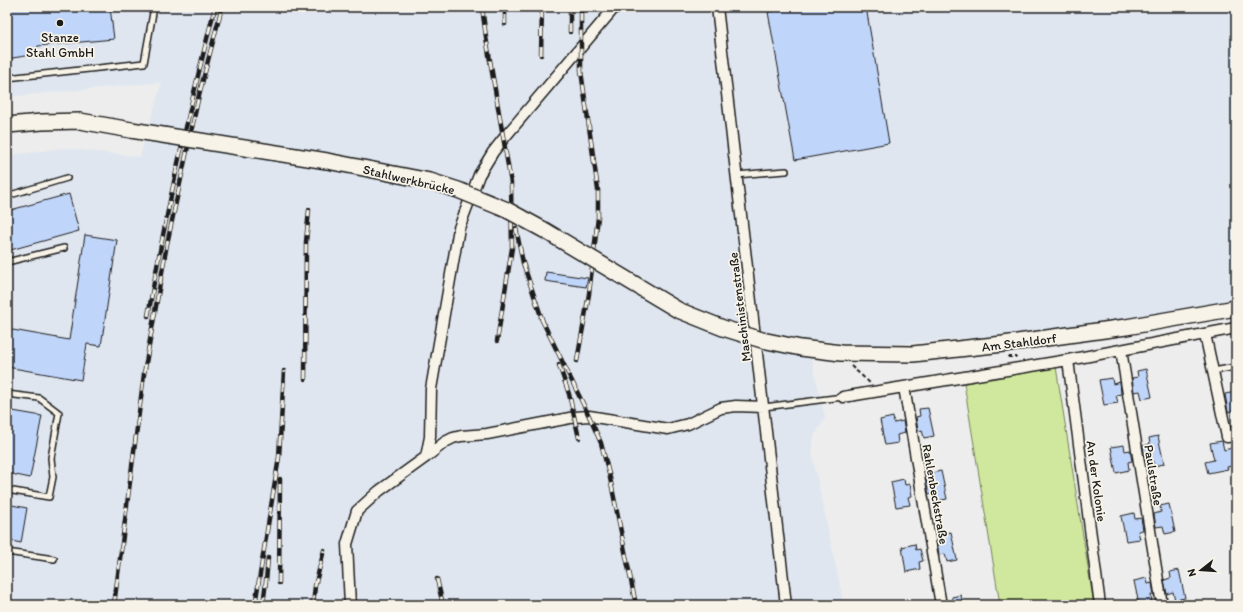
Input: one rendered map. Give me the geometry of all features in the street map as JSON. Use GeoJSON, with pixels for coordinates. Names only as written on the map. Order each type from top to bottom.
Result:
{"type":"FeatureCollection","features":[{"type":"Feature","properties":{"kind":"main road","name":"Stahlwerkbrücke"},"geometry":{"type":"LineString","coordinates":[[7,125],[36,122],[80,121],[327,161],[430,181],[458,190],[507,210],[544,230],[678,310],[723,328],[762,340],[801,348]]}},
{"type":"Feature","properties":{"kind":"main road","name":"Am Stahldorf"},"geometry":{"type":"LineString","coordinates":[[801,348],[841,353],[913,354],[1079,334],[1236,308]]}},
{"type":"Feature","properties":{"kind":"street"},"geometry":{"type":"LineString","coordinates":[[426,457],[430,437],[431,389],[459,228],[479,175],[493,152],[504,138],[616,7]]}},
{"type":"Feature","properties":{"kind":"street","name":"Maschinistenstraße"},"geometry":{"type":"LineString","coordinates":[[717,7],[786,605]]}},
{"type":"Feature","properties":{"kind":"street"},"geometry":{"type":"LineString","coordinates":[[843,397],[1068,360],[1236,328]]}},
{"type":"Feature","properties":{"kind":"street"},"geometry":{"type":"LineString","coordinates":[[1205,334],[1227,437],[1236,436]]}},
{"type":"Feature","properties":{"kind":"street","name":"Paulstraße"},"geometry":{"type":"LineString","coordinates":[[1121,350],[1162,605]]}},
{"type":"Feature","properties":{"kind":"street","name":"An der Kolonie"},"geometry":{"type":"LineString","coordinates":[[1068,360],[1100,605]]}},
{"type":"Feature","properties":{"kind":"street","name":"Rahlenbeckstraße"},"geometry":{"type":"LineString","coordinates":[[904,387],[941,605]]}},
{"type":"Feature","properties":{"kind":"street"},"geometry":{"type":"LineString","coordinates":[[350,605],[347,544],[357,511],[379,491],[445,442],[453,438],[491,433],[575,417],[589,416],[668,429],[688,424],[721,408],[736,406],[764,407]]}},
{"type":"Feature","properties":{"kind":"lane"},"geometry":{"type":"LineString","coordinates":[[7,78],[144,63],[154,7]]}},
{"type":"Feature","properties":{"kind":"lane"},"geometry":{"type":"LineString","coordinates":[[736,175],[786,171]]}},
{"type":"Feature","properties":{"kind":"lane"},"geometry":{"type":"LineString","coordinates":[[7,196],[66,178]]}},
{"type":"Feature","properties":{"kind":"lane"},"geometry":{"type":"LineString","coordinates":[[7,262],[64,248]]}},
{"type":"Feature","properties":{"kind":"lane"},"geometry":{"type":"LineString","coordinates":[[1213,371],[1236,367]]}},
{"type":"Feature","properties":{"kind":"lane"},"geometry":{"type":"LineString","coordinates":[[7,394],[39,398],[59,413],[51,458],[53,477],[49,498],[7,490]]}},
{"type":"Feature","properties":{"kind":"lane"},"geometry":{"type":"LineString","coordinates":[[764,407],[843,397]]}},
{"type":"Feature","properties":{"kind":"lane"},"geometry":{"type":"LineString","coordinates":[[7,552],[54,559]]}},
{"type":"Feature","properties":{"kind":"path"},"geometry":{"type":"LineString","coordinates":[[850,365],[872,385]]}},
{"type":"Feature","properties":{"kind":"shaded area"},"geometry":{"type":"Polygon","coordinates":[[[7,7],[1236,7],[1236,300],[1088,325],[1019,334],[884,345],[807,340],[825,418],[814,436],[812,455],[844,605],[7,605],[7,156],[63,148],[140,157],[162,82],[15,96],[7,94],[7,7]]]}},
{"type":"Feature","properties":{"kind":"green space"},"geometry":{"type":"Polygon","coordinates":[[[1056,367],[1094,605],[1000,605],[964,383],[1056,367]]]}},
{"type":"Feature","properties":{"kind":"building","name":"Stanze Stahl GmbH"},"geometry":{"type":"Polygon","coordinates":[[[7,7],[110,7],[114,39],[38,46],[31,55],[7,59],[7,7]]]}},
{"type":"Feature","properties":{"kind":"building"},"geometry":{"type":"Polygon","coordinates":[[[795,7],[866,7],[889,143],[795,160],[768,12],[795,7]]]}},
{"type":"Feature","properties":{"kind":"building"},"geometry":{"type":"Polygon","coordinates":[[[69,194],[79,231],[7,251],[7,211],[69,194]]]}},
{"type":"Feature","properties":{"kind":"building"},"geometry":{"type":"Polygon","coordinates":[[[85,235],[117,240],[101,346],[87,344],[81,380],[7,367],[7,329],[69,340],[85,235]]]}},
{"type":"Feature","properties":{"kind":"building"},"geometry":{"type":"Polygon","coordinates":[[[546,272],[588,278],[586,287],[545,281],[546,272]]]}},
{"type":"Feature","properties":{"kind":"building"},"geometry":{"type":"Polygon","coordinates":[[[1146,369],[1152,397],[1142,399],[1140,391],[1134,392],[1132,378],[1138,377],[1137,371],[1146,369]]]}},
{"type":"Feature","properties":{"kind":"building"},"geometry":{"type":"Polygon","coordinates":[[[1112,378],[1113,384],[1120,382],[1121,394],[1116,395],[1118,403],[1104,405],[1099,380],[1112,378]]]}},
{"type":"Feature","properties":{"kind":"building"},"geometry":{"type":"Polygon","coordinates":[[[1236,392],[1236,410],[1228,412],[1225,394],[1236,392]]]}},
{"type":"Feature","properties":{"kind":"building"},"geometry":{"type":"Polygon","coordinates":[[[928,408],[934,436],[924,438],[922,430],[918,431],[916,417],[920,416],[919,409],[928,408]]]}},
{"type":"Feature","properties":{"kind":"building"},"geometry":{"type":"Polygon","coordinates":[[[7,410],[42,416],[30,478],[7,473],[7,410]]]}},
{"type":"Feature","properties":{"kind":"building"},"geometry":{"type":"Polygon","coordinates":[[[893,417],[894,423],[903,421],[905,433],[897,435],[898,443],[885,445],[880,420],[893,417]]]}},
{"type":"Feature","properties":{"kind":"building"},"geometry":{"type":"Polygon","coordinates":[[[1158,436],[1164,464],[1154,466],[1152,458],[1145,459],[1143,446],[1150,444],[1149,438],[1158,436]]]}},
{"type":"Feature","properties":{"kind":"building"},"geometry":{"type":"Polygon","coordinates":[[[1222,441],[1224,450],[1236,447],[1236,465],[1227,467],[1228,469],[1208,473],[1205,462],[1214,460],[1210,443],[1222,441]]]}},
{"type":"Feature","properties":{"kind":"building"},"geometry":{"type":"Polygon","coordinates":[[[1124,445],[1125,451],[1130,450],[1132,461],[1128,462],[1129,470],[1116,473],[1111,447],[1124,445]]]}},
{"type":"Feature","properties":{"kind":"building"},"geometry":{"type":"Polygon","coordinates":[[[941,471],[947,499],[937,501],[935,493],[929,494],[926,480],[933,479],[931,473],[941,471]]]}},
{"type":"Feature","properties":{"kind":"building"},"geometry":{"type":"Polygon","coordinates":[[[904,479],[905,485],[910,484],[912,496],[908,497],[910,505],[896,507],[891,482],[904,479]]]}},
{"type":"Feature","properties":{"kind":"building"},"geometry":{"type":"Polygon","coordinates":[[[7,504],[27,508],[21,543],[7,540],[7,504]]]}},
{"type":"Feature","properties":{"kind":"building"},"geometry":{"type":"Polygon","coordinates":[[[1169,504],[1175,532],[1165,534],[1163,526],[1156,527],[1154,514],[1161,512],[1160,506],[1169,504]]]}},
{"type":"Feature","properties":{"kind":"building"},"geometry":{"type":"Polygon","coordinates":[[[1134,513],[1135,519],[1141,518],[1143,530],[1138,531],[1140,539],[1126,541],[1121,516],[1134,513]]]}},
{"type":"Feature","properties":{"kind":"building"},"geometry":{"type":"Polygon","coordinates":[[[951,532],[957,560],[947,562],[945,554],[939,555],[937,541],[943,540],[942,534],[951,532]]]}},
{"type":"Feature","properties":{"kind":"building"},"geometry":{"type":"Polygon","coordinates":[[[915,544],[916,550],[920,549],[923,561],[919,562],[920,569],[906,572],[902,547],[915,544]]]}},
{"type":"Feature","properties":{"kind":"building"},"geometry":{"type":"Polygon","coordinates":[[[1179,570],[1185,598],[1175,600],[1173,592],[1167,594],[1164,580],[1171,578],[1170,572],[1179,570]]]}},
{"type":"Feature","properties":{"kind":"building"},"geometry":{"type":"Polygon","coordinates":[[[1147,578],[1148,584],[1152,583],[1154,595],[1151,595],[1152,603],[1139,605],[1134,581],[1147,578]]]}},
{"type":"Feature","properties":{"kind":"building"},"geometry":{"type":"Polygon","coordinates":[[[961,595],[963,605],[953,605],[952,597],[961,595]]]}},
{"type":"Feature","properties":{"kind":"railway"},"geometry":{"type":"LineString","coordinates":[[148,316],[178,161],[215,7]]}},
{"type":"Feature","properties":{"kind":"railway"},"geometry":{"type":"LineString","coordinates":[[114,605],[144,374],[167,244],[199,95],[222,7]]}},
{"type":"Feature","properties":{"kind":"railway"},"geometry":{"type":"LineString","coordinates":[[482,7],[511,183],[512,248],[497,341]]}},
{"type":"Feature","properties":{"kind":"railway"},"geometry":{"type":"LineString","coordinates":[[505,7],[505,24]]}},
{"type":"Feature","properties":{"kind":"railway"},"geometry":{"type":"LineString","coordinates":[[541,55],[542,7]]}},
{"type":"Feature","properties":{"kind":"railway"},"geometry":{"type":"LineString","coordinates":[[570,7],[570,32]]}},
{"type":"Feature","properties":{"kind":"railway"},"geometry":{"type":"LineString","coordinates":[[577,361],[589,294],[598,217],[598,190],[581,71],[581,7]]}},
{"type":"Feature","properties":{"kind":"railway"},"geometry":{"type":"LineString","coordinates":[[305,379],[306,242],[309,210]]}},
{"type":"Feature","properties":{"kind":"railway"},"geometry":{"type":"LineString","coordinates":[[516,228],[523,263],[543,322]]}},
{"type":"Feature","properties":{"kind":"railway"},"geometry":{"type":"LineString","coordinates":[[541,318],[601,443],[610,478],[636,605]]}},
{"type":"Feature","properties":{"kind":"railway"},"geometry":{"type":"LineString","coordinates":[[559,365],[569,394],[579,438]]}},
{"type":"Feature","properties":{"kind":"railway"},"geometry":{"type":"LineString","coordinates":[[255,605],[279,457],[284,371]]}},
{"type":"Feature","properties":{"kind":"railway"},"geometry":{"type":"LineString","coordinates":[[279,583],[280,479]]}},
{"type":"Feature","properties":{"kind":"railway"},"geometry":{"type":"LineString","coordinates":[[313,605],[315,586],[324,550]]}},
{"type":"Feature","properties":{"kind":"railway"},"geometry":{"type":"LineString","coordinates":[[263,605],[268,558]]}},
{"type":"Feature","properties":{"kind":"railway"},"geometry":{"type":"LineString","coordinates":[[437,579],[443,605]]}},
{"type":"Feature","properties":{"kind":"place","name":"Stanze Stahl GmbH"},"geometry":{"type":"Point","coordinates":[60,23]}}]}
